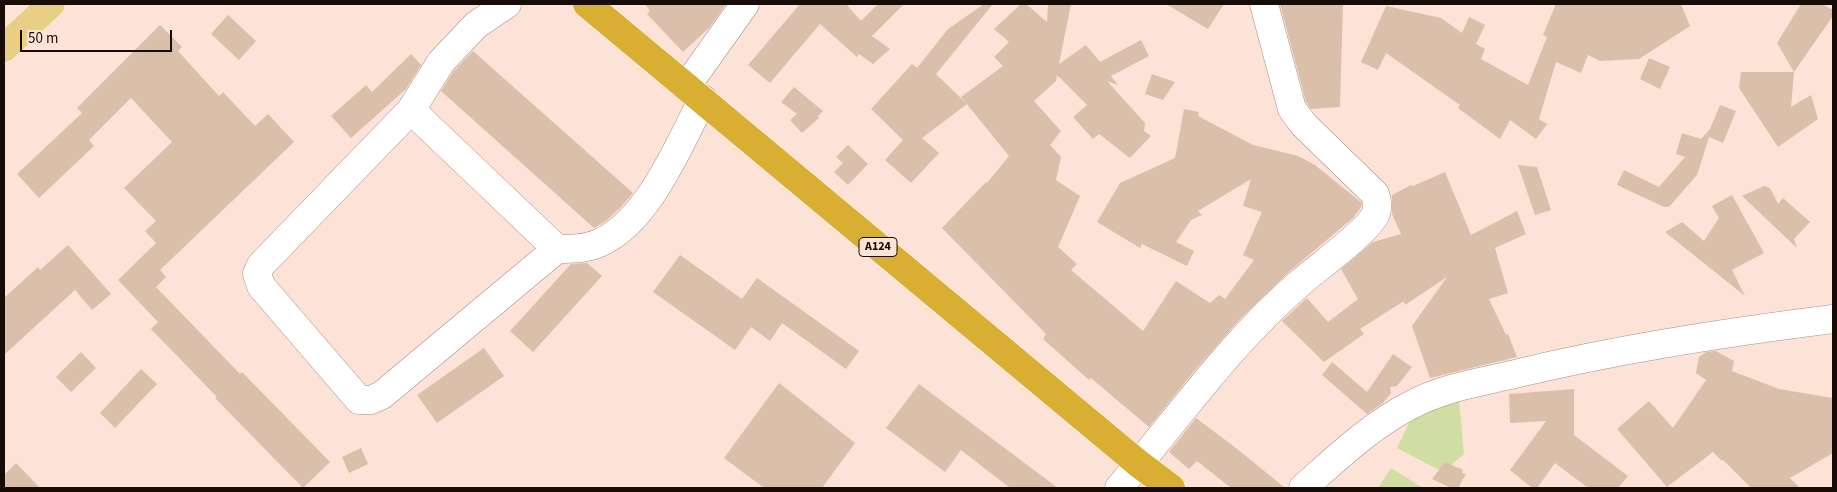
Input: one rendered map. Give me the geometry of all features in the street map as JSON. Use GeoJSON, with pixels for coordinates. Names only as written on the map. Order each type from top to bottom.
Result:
{"type":"FeatureCollection","features":[{"type":"Feature","properties":{"kind":"highway","name":"A124"},"geometry":{"type":"LineString","coordinates":[[587,4],[1139,464],[1171,488]]}},
{"type":"Feature","properties":{"kind":"main road"},"geometry":{"type":"LineString","coordinates":[[4,48],[51,4]]}},
{"type":"Feature","properties":{"kind":"street"},"geometry":{"type":"LineString","coordinates":[[507,4],[476,25],[441,62],[411,110],[261,265],[258,274],[262,286],[359,400],[371,400],[382,394],[557,249],[576,249],[597,244],[618,232],[651,196],[694,93],[745,4]]}},
{"type":"Feature","properties":{"kind":"street"},"geometry":{"type":"LineString","coordinates":[[1119,488],[1190,400],[1239,344],[1282,298],[1365,228],[1376,212],[1378,202],[1375,194],[1304,125],[1292,109],[1264,4]]}},
{"type":"Feature","properties":{"kind":"street"},"geometry":{"type":"LineString","coordinates":[[411,110],[557,249]]}},
{"type":"Feature","properties":{"kind":"street"},"geometry":{"type":"LineString","coordinates":[[1303,488],[1378,424],[1439,392],[1578,360],[1741,330],[1833,319]]}},
{"type":"Feature","properties":{"kind":"green space"},"geometry":{"type":"Polygon","coordinates":[[[1459,400],[1464,454],[1451,465],[1439,470],[1397,448],[1413,415],[1459,400]]]}},
{"type":"Feature","properties":{"kind":"green space"},"geometry":{"type":"Polygon","coordinates":[[[1391,468],[1423,488],[1378,488],[1391,468]]]}},
{"type":"Feature","properties":{"kind":"building"},"geometry":{"type":"Polygon","coordinates":[[[645,4],[726,4],[710,27],[683,52],[647,14],[650,11],[645,4]]]}},
{"type":"Feature","properties":{"kind":"building"},"geometry":{"type":"Polygon","coordinates":[[[800,4],[846,4],[861,21],[878,4],[904,4],[872,36],[890,49],[873,64],[859,54],[857,57],[820,24],[770,83],[748,65],[800,4]]]}},
{"type":"Feature","properties":{"kind":"building"},"geometry":{"type":"Polygon","coordinates":[[[984,4],[993,4],[936,74],[967,104],[922,138],[939,153],[911,183],[885,160],[903,140],[871,109],[912,64],[917,68],[948,29],[984,4]]]}},
{"type":"Feature","properties":{"kind":"building"},"geometry":{"type":"Polygon","coordinates":[[[1021,4],[1026,4],[1047,22],[1048,4],[1071,4],[1059,64],[1086,45],[1100,62],[1141,40],[1149,56],[1111,76],[1118,85],[1107,81],[1145,123],[1144,131],[1151,136],[1130,158],[1099,134],[1093,139],[1073,117],[1087,105],[1057,75],[1056,81],[1034,101],[1061,131],[1050,145],[1061,157],[1056,180],[1080,196],[1058,247],[1077,264],[1071,270],[1143,331],[1176,281],[1210,303],[1219,295],[1225,299],[1254,260],[1243,255],[1262,212],[1243,206],[1251,179],[1198,211],[1202,215],[1191,220],[1176,242],[1194,251],[1187,266],[1142,244],[1140,248],[1097,222],[1120,183],[1175,158],[1184,109],[1199,112],[1198,116],[1253,145],[1298,156],[1315,165],[1362,203],[1353,218],[1291,270],[1240,319],[1194,371],[1149,427],[1091,378],[1089,380],[1043,339],[1046,334],[942,228],[987,183],[1009,156],[961,97],[1003,66],[994,57],[1009,42],[994,29],[1021,4]]]}},
{"type":"Feature","properties":{"kind":"building"},"geometry":{"type":"Polygon","coordinates":[[[1166,4],[1224,4],[1208,29],[1166,4]]]}},
{"type":"Feature","properties":{"kind":"building"},"geometry":{"type":"Polygon","coordinates":[[[1280,4],[1343,4],[1340,107],[1311,109],[1306,102],[1280,4]]]}},
{"type":"Feature","properties":{"kind":"building"},"geometry":{"type":"Polygon","coordinates":[[[1556,4],[1681,4],[1690,26],[1639,59],[1600,61],[1588,55],[1581,73],[1556,62],[1539,119],[1547,124],[1536,139],[1510,120],[1500,139],[1458,108],[1460,105],[1386,53],[1378,70],[1361,62],[1386,6],[1441,18],[1462,33],[1469,17],[1485,25],[1476,44],[1485,49],[1481,59],[1528,85],[1547,37],[1543,35],[1556,4]]]}},
{"type":"Feature","properties":{"kind":"building"},"geometry":{"type":"Polygon","coordinates":[[[1801,4],[1822,4],[1833,10],[1833,16],[1794,72],[1777,43],[1801,4]]]}},
{"type":"Feature","properties":{"kind":"building"},"geometry":{"type":"Polygon","coordinates":[[[228,15],[256,41],[239,60],[211,34],[228,15]]]}},
{"type":"Feature","properties":{"kind":"building"},"geometry":{"type":"Polygon","coordinates":[[[160,25],[182,47],[178,51],[219,96],[223,92],[255,126],[268,114],[294,142],[160,270],[166,277],[156,287],[240,374],[242,372],[330,462],[303,488],[151,329],[158,322],[118,280],[156,243],[145,231],[156,221],[124,188],[172,142],[131,98],[89,140],[94,146],[39,198],[17,174],[82,113],[77,108],[160,25]]]}},
{"type":"Feature","properties":{"kind":"building"},"geometry":{"type":"Polygon","coordinates":[[[473,51],[633,193],[607,220],[594,228],[441,91],[453,72],[473,51]]]}},
{"type":"Feature","properties":{"kind":"building"},"geometry":{"type":"Polygon","coordinates":[[[411,54],[421,65],[406,89],[351,138],[331,116],[366,85],[372,92],[411,54]]]}},
{"type":"Feature","properties":{"kind":"building"},"geometry":{"type":"Polygon","coordinates":[[[1649,58],[1670,67],[1660,89],[1640,79],[1649,58]]]}},
{"type":"Feature","properties":{"kind":"building"},"geometry":{"type":"Polygon","coordinates":[[[1741,72],[1794,72],[1791,107],[1811,95],[1818,119],[1778,147],[1739,88],[1741,72]]]}},
{"type":"Feature","properties":{"kind":"building"},"geometry":{"type":"Polygon","coordinates":[[[1152,74],[1175,82],[1163,100],[1145,94],[1152,74]]]}},
{"type":"Feature","properties":{"kind":"building"},"geometry":{"type":"Polygon","coordinates":[[[794,87],[823,111],[818,116],[819,118],[802,133],[790,120],[797,114],[781,102],[794,87]]]}},
{"type":"Feature","properties":{"kind":"building"},"geometry":{"type":"Polygon","coordinates":[[[1720,105],[1736,111],[1723,143],[1709,137],[1697,175],[1669,207],[1664,207],[1617,185],[1624,170],[1659,187],[1685,157],[1676,154],[1682,133],[1701,139],[1710,129],[1720,105]]]}},
{"type":"Feature","properties":{"kind":"building"},"geometry":{"type":"Polygon","coordinates":[[[848,145],[868,164],[848,185],[834,172],[843,163],[836,157],[848,145]]]}},
{"type":"Feature","properties":{"kind":"building"},"geometry":{"type":"Polygon","coordinates":[[[1518,165],[1537,167],[1551,210],[1535,215],[1518,165]]]}},
{"type":"Feature","properties":{"kind":"building"},"geometry":{"type":"Polygon","coordinates":[[[1445,172],[1471,235],[1517,211],[1526,234],[1495,248],[1508,293],[1489,299],[1506,335],[1508,334],[1517,357],[1430,378],[1412,326],[1447,277],[1405,305],[1404,301],[1360,329],[1364,334],[1324,362],[1282,321],[1307,298],[1328,322],[1358,299],[1341,269],[1373,242],[1401,234],[1392,214],[1392,195],[1411,185],[1413,186],[1445,172]]]}},
{"type":"Feature","properties":{"kind":"building"},"geometry":{"type":"Polygon","coordinates":[[[1764,186],[1770,188],[1778,204],[1783,198],[1810,222],[1794,239],[1797,248],[1742,196],[1764,186]]]}},
{"type":"Feature","properties":{"kind":"building"},"geometry":{"type":"Polygon","coordinates":[[[1732,195],[1764,253],[1732,270],[1745,296],[1665,232],[1682,222],[1704,241],[1719,218],[1712,206],[1732,195]]]}},
{"type":"Feature","properties":{"kind":"building"},"geometry":{"type":"Polygon","coordinates":[[[68,245],[111,294],[92,310],[75,290],[4,355],[4,298],[38,267],[40,270],[68,245]]]}},
{"type":"Feature","properties":{"kind":"building"},"geometry":{"type":"Polygon","coordinates":[[[680,255],[742,299],[757,278],[859,351],[846,369],[782,323],[770,341],[751,327],[735,350],[653,292],[680,255]]]}},
{"type":"Feature","properties":{"kind":"building"},"geometry":{"type":"Polygon","coordinates":[[[587,263],[602,276],[533,352],[510,331],[571,264],[587,263]]]}},
{"type":"Feature","properties":{"kind":"building"},"geometry":{"type":"Polygon","coordinates":[[[484,348],[504,376],[437,423],[417,395],[484,348]]]}},
{"type":"Feature","properties":{"kind":"building"},"geometry":{"type":"Polygon","coordinates":[[[1716,351],[1734,361],[1732,371],[1779,389],[1833,398],[1833,453],[1790,478],[1800,488],[1751,488],[1713,452],[1667,487],[1617,429],[1649,401],[1673,428],[1706,380],[1696,373],[1699,357],[1706,352],[1716,351]]]}},
{"type":"Feature","properties":{"kind":"building"},"geometry":{"type":"Polygon","coordinates":[[[81,352],[96,368],[71,392],[56,377],[81,352]]]}},
{"type":"Feature","properties":{"kind":"building"},"geometry":{"type":"Polygon","coordinates":[[[1393,354],[1412,367],[1397,386],[1390,387],[1391,393],[1383,403],[1367,414],[1322,375],[1332,362],[1367,392],[1393,354]]]}},
{"type":"Feature","properties":{"kind":"building"},"geometry":{"type":"Polygon","coordinates":[[[141,369],[157,384],[115,428],[100,413],[141,369]]]}},
{"type":"Feature","properties":{"kind":"building"},"geometry":{"type":"Polygon","coordinates":[[[779,383],[855,443],[822,488],[764,488],[724,458],[779,383]]]}},
{"type":"Feature","properties":{"kind":"building"},"geometry":{"type":"Polygon","coordinates":[[[919,384],[1058,488],[1010,488],[961,450],[945,472],[886,428],[919,384]]]}},
{"type":"Feature","properties":{"kind":"building"},"geometry":{"type":"Polygon","coordinates":[[[1574,389],[1574,435],[1628,476],[1618,488],[1588,488],[1555,463],[1537,488],[1532,488],[1510,470],[1546,421],[1510,423],[1509,394],[1574,389]]]}},
{"type":"Feature","properties":{"kind":"building"},"geometry":{"type":"Polygon","coordinates":[[[1196,418],[1285,488],[1231,488],[1197,461],[1189,469],[1169,452],[1196,418]]]}},
{"type":"Feature","properties":{"kind":"building"},"geometry":{"type":"Polygon","coordinates":[[[361,448],[368,464],[349,473],[342,457],[361,448]]]}},
{"type":"Feature","properties":{"kind":"building"},"geometry":{"type":"Polygon","coordinates":[[[1445,462],[1463,470],[1462,473],[1466,474],[1458,488],[1451,488],[1432,479],[1445,462]]]}},
{"type":"Feature","properties":{"kind":"building"},"geometry":{"type":"Polygon","coordinates":[[[16,463],[40,488],[4,488],[4,475],[16,463]]]}}]}
